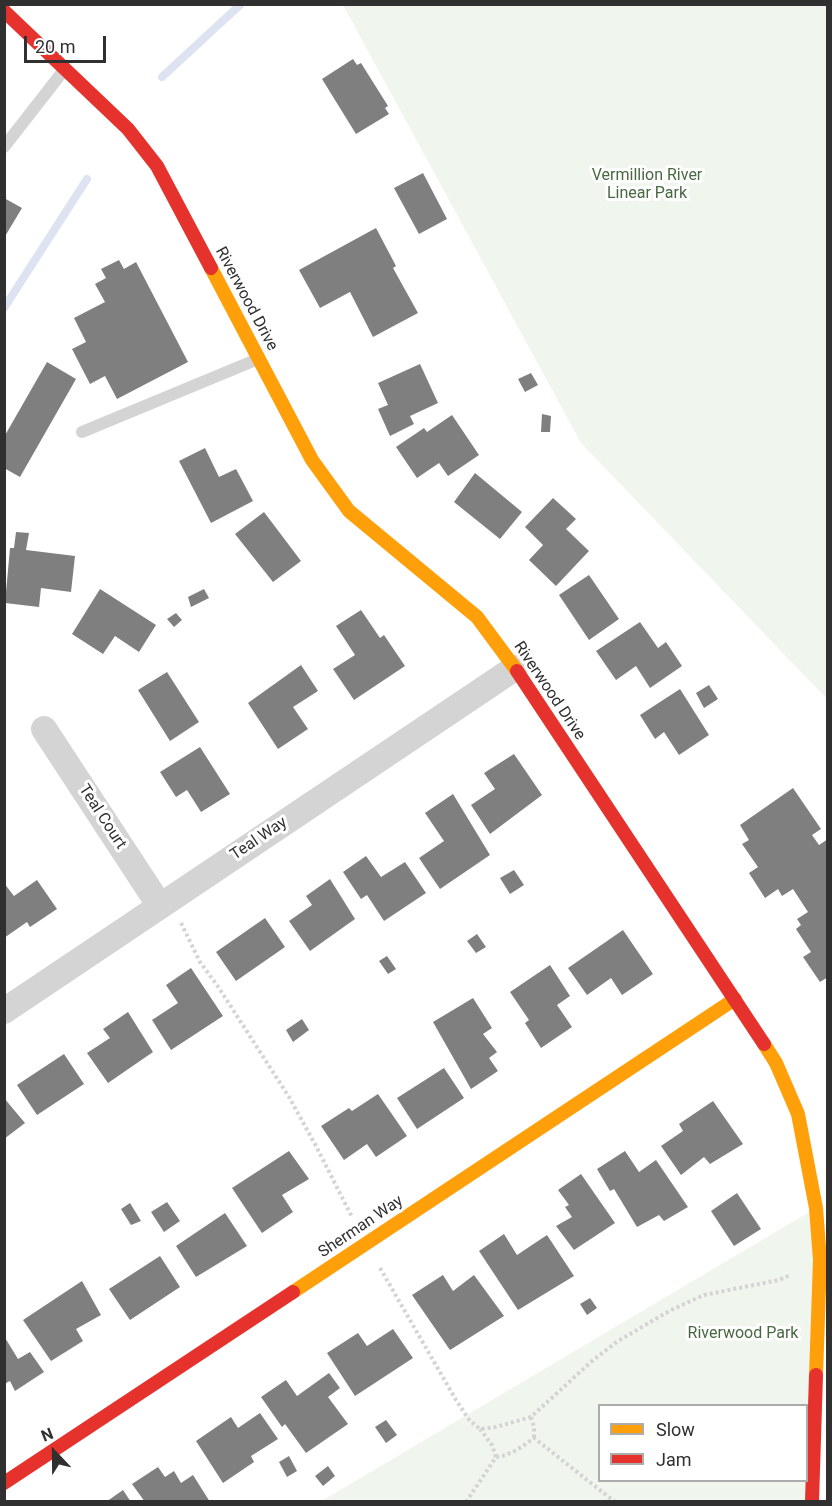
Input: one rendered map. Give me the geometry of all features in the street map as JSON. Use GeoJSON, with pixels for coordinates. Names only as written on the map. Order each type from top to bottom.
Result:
{"type":"FeatureCollection","features":[{"type":"Feature","properties":{"kind":"street","name":"Riverwood Drive"},"geometry":{"type":"LineString","coordinates":[[4,11],[128,129],[158,166],[312,460],[350,511],[477,617],[514,668],[776,1063],[798,1114],[824,1260],[812,1502]]}},
{"type":"Feature","properties":{"kind":"street","name":"Teal Way"},"geometry":{"type":"LineString","coordinates":[[4,1011],[514,668]]}},
{"type":"Feature","properties":{"kind":"street","name":"Teal Court"},"geometry":{"type":"LineString","coordinates":[[44,729],[160,906]]}},
{"type":"Feature","properties":{"kind":"street","name":"Sherman Way"},"geometry":{"type":"LineString","coordinates":[[4,1483],[735,999]]}},
{"type":"Feature","properties":{"kind":"lane"},"geometry":{"type":"LineString","coordinates":[[4,147],[65,69]]}},
{"type":"Feature","properties":{"kind":"lane"},"geometry":{"type":"LineString","coordinates":[[82,432],[259,359]]}},
{"type":"Feature","properties":{"kind":"path"},"geometry":{"type":"LineString","coordinates":[[160,906],[180,920],[200,962],[289,1097],[366,1244],[456,1400],[470,1421],[480,1429],[492,1445],[496,1457]]}},
{"type":"Feature","properties":{"kind":"path"},"geometry":{"type":"LineString","coordinates":[[480,1429],[531,1417],[592,1361],[618,1341],[671,1310],[704,1295],[779,1280],[824,1260]]}},
{"type":"Feature","properties":{"kind":"path"},"geometry":{"type":"LineString","coordinates":[[531,1417],[534,1438]]}},
{"type":"Feature","properties":{"kind":"path"},"geometry":{"type":"LineString","coordinates":[[496,1457],[506,1456],[534,1438]]}},
{"type":"Feature","properties":{"kind":"path"},"geometry":{"type":"LineString","coordinates":[[534,1438],[615,1502]]}},
{"type":"Feature","properties":{"kind":"path"},"geometry":{"type":"LineString","coordinates":[[466,1502],[496,1457]]}},
{"type":"Feature","properties":{"kind":"green space","name":"Vermillion River Linear Park"},"geometry":{"type":"Polygon","coordinates":[[[343,5],[827,5],[827,699],[581,443],[343,5]]]}},
{"type":"Feature","properties":{"kind":"green space","name":"Riverwood Park"},"geometry":{"type":"Polygon","coordinates":[[[816,1208],[812,1501],[320,1502],[816,1208]]]}},
{"type":"Feature","properties":{"kind":"building"},"geometry":{"type":"Polygon","coordinates":[[[353,59],[357,65],[361,63],[388,106],[385,108],[389,114],[356,134],[322,79],[353,59]]]}},
{"type":"Feature","properties":{"kind":"building"},"geometry":{"type":"Polygon","coordinates":[[[423,173],[447,219],[419,234],[394,188],[423,173]]]}},
{"type":"Feature","properties":{"kind":"building"},"geometry":{"type":"Polygon","coordinates":[[[4,198],[22,208],[4,238],[4,198]]]}},
{"type":"Feature","properties":{"kind":"building"},"geometry":{"type":"Polygon","coordinates":[[[376,228],[396,266],[393,268],[418,313],[373,337],[350,292],[320,308],[299,270],[376,228]]]}},
{"type":"Feature","properties":{"kind":"building"},"geometry":{"type":"Polygon","coordinates":[[[119,260],[124,269],[136,262],[188,362],[117,399],[105,376],[90,384],[72,349],[86,342],[74,318],[105,302],[95,284],[106,278],[101,269],[119,260]]]}},
{"type":"Feature","properties":{"kind":"building"},"geometry":{"type":"Polygon","coordinates":[[[47,362],[76,379],[20,477],[4,468],[4,437],[47,362]]]}},
{"type":"Feature","properties":{"kind":"building"},"geometry":{"type":"Polygon","coordinates":[[[420,364],[438,403],[410,416],[414,424],[390,436],[378,409],[388,405],[378,383],[420,364]]]}},
{"type":"Feature","properties":{"kind":"building"},"geometry":{"type":"Polygon","coordinates":[[[531,373],[538,385],[525,392],[518,379],[531,373]]]}},
{"type":"Feature","properties":{"kind":"building"},"geometry":{"type":"Polygon","coordinates":[[[542,414],[551,416],[550,432],[541,432],[542,414]]]}},
{"type":"Feature","properties":{"kind":"building"},"geometry":{"type":"Polygon","coordinates":[[[452,415],[479,455],[448,476],[439,463],[417,478],[396,447],[424,428],[427,432],[452,415]]]}},
{"type":"Feature","properties":{"kind":"building"},"geometry":{"type":"Polygon","coordinates":[[[205,448],[219,477],[236,469],[253,501],[211,523],[179,461],[205,448]]]}},
{"type":"Feature","properties":{"kind":"building"},"geometry":{"type":"Polygon","coordinates":[[[475,473],[522,512],[500,539],[454,502],[475,473]]]}},
{"type":"Feature","properties":{"kind":"building"},"geometry":{"type":"Polygon","coordinates":[[[553,498],[576,519],[566,529],[589,551],[556,586],[529,560],[543,545],[525,527],[553,498]]]}},
{"type":"Feature","properties":{"kind":"building"},"geometry":{"type":"Polygon","coordinates":[[[264,512],[301,561],[273,582],[235,534],[264,512]]]}},
{"type":"Feature","properties":{"kind":"building"},"geometry":{"type":"Polygon","coordinates":[[[16,532],[29,533],[26,550],[75,556],[71,592],[41,588],[39,607],[5,603],[10,548],[14,548],[16,532]]]}},
{"type":"Feature","properties":{"kind":"building"},"geometry":{"type":"Polygon","coordinates":[[[589,575],[619,619],[589,640],[559,595],[589,575]]]}},
{"type":"Feature","properties":{"kind":"building"},"geometry":{"type":"Polygon","coordinates":[[[100,589],[156,625],[139,652],[115,636],[103,654],[72,634],[100,589]]]}},
{"type":"Feature","properties":{"kind":"building"},"geometry":{"type":"Polygon","coordinates":[[[204,589],[209,598],[191,607],[188,597],[204,589]]]}},
{"type":"Feature","properties":{"kind":"building"},"geometry":{"type":"Polygon","coordinates":[[[361,610],[380,638],[384,635],[405,666],[354,700],[333,669],[355,655],[336,626],[361,610]]]}},
{"type":"Feature","properties":{"kind":"building"},"geometry":{"type":"Polygon","coordinates":[[[176,613],[182,620],[174,627],[167,619],[176,613]]]}},
{"type":"Feature","properties":{"kind":"building"},"geometry":{"type":"Polygon","coordinates":[[[640,622],[658,648],[666,642],[682,666],[650,688],[636,666],[616,680],[596,651],[640,622]]]}},
{"type":"Feature","properties":{"kind":"building"},"geometry":{"type":"Polygon","coordinates":[[[301,665],[318,691],[293,707],[308,729],[278,749],[248,703],[301,665]]]}},
{"type":"Feature","properties":{"kind":"building"},"geometry":{"type":"Polygon","coordinates":[[[167,672],[199,722],[170,741],[138,690],[167,672]]]}},
{"type":"Feature","properties":{"kind":"building"},"geometry":{"type":"Polygon","coordinates":[[[709,685],[718,699],[704,708],[696,693],[709,685]]]}},
{"type":"Feature","properties":{"kind":"building"},"geometry":{"type":"Polygon","coordinates":[[[680,689],[709,735],[679,755],[664,732],[655,739],[640,715],[680,689]]]}},
{"type":"Feature","properties":{"kind":"building"},"geometry":{"type":"Polygon","coordinates":[[[200,747],[230,794],[201,812],[187,790],[176,797],[160,772],[200,747]]]}},
{"type":"Feature","properties":{"kind":"building"},"geometry":{"type":"Polygon","coordinates":[[[514,754],[542,795],[490,834],[471,805],[495,789],[484,773],[514,754]]]}},
{"type":"Feature","properties":{"kind":"building"},"geometry":{"type":"Polygon","coordinates":[[[793,788],[821,829],[812,835],[819,845],[828,839],[828,977],[820,982],[803,957],[811,952],[796,929],[801,925],[797,919],[808,912],[793,889],[782,896],[778,889],[765,898],[749,873],[758,867],[742,844],[749,840],[740,825],[793,788]]]}},
{"type":"Feature","properties":{"kind":"building"},"geometry":{"type":"Polygon","coordinates":[[[453,794],[490,855],[440,889],[419,858],[444,841],[425,813],[453,794]]]}},
{"type":"Feature","properties":{"kind":"building"},"geometry":{"type":"Polygon","coordinates":[[[366,856],[381,877],[405,862],[426,893],[384,921],[367,895],[361,899],[343,872],[366,856]]]}},
{"type":"Feature","properties":{"kind":"building"},"geometry":{"type":"Polygon","coordinates":[[[514,870],[524,885],[510,894],[500,878],[514,870]]]}},
{"type":"Feature","properties":{"kind":"building"},"geometry":{"type":"Polygon","coordinates":[[[330,879],[355,919],[310,951],[289,921],[312,905],[306,896],[330,879]]]}},
{"type":"Feature","properties":{"kind":"building"},"geometry":{"type":"Polygon","coordinates":[[[37,880],[57,909],[30,927],[27,922],[4,938],[4,883],[14,896],[37,880]]]}},
{"type":"Feature","properties":{"kind":"building"},"geometry":{"type":"Polygon","coordinates":[[[265,918],[285,947],[236,981],[216,952],[265,918]]]}},
{"type":"Feature","properties":{"kind":"building"},"geometry":{"type":"Polygon","coordinates":[[[623,930],[653,974],[622,995],[611,978],[587,995],[568,968],[623,930]]]}},
{"type":"Feature","properties":{"kind":"building"},"geometry":{"type":"Polygon","coordinates":[[[477,934],[486,947],[476,953],[467,941],[477,934]]]}},
{"type":"Feature","properties":{"kind":"building"},"geometry":{"type":"Polygon","coordinates":[[[387,956],[396,969],[388,974],[379,961],[387,956]]]}},
{"type":"Feature","properties":{"kind":"building"},"geometry":{"type":"Polygon","coordinates":[[[550,965],[570,996],[557,1005],[572,1027],[541,1048],[525,1023],[529,1020],[510,992],[550,965]]]}},
{"type":"Feature","properties":{"kind":"building"},"geometry":{"type":"Polygon","coordinates":[[[191,968],[223,1016],[171,1050],[152,1020],[178,1003],[166,985],[191,968]]]}},
{"type":"Feature","properties":{"kind":"building"},"geometry":{"type":"Polygon","coordinates":[[[473,998],[492,1028],[483,1034],[497,1052],[489,1058],[498,1071],[471,1089],[433,1022],[473,998]]]}},
{"type":"Feature","properties":{"kind":"building"},"geometry":{"type":"Polygon","coordinates":[[[128,1012],[153,1052],[108,1083],[87,1053],[110,1038],[103,1029],[128,1012]]]}},
{"type":"Feature","properties":{"kind":"building"},"geometry":{"type":"Polygon","coordinates":[[[302,1019],[309,1030],[293,1042],[286,1030],[302,1019]]]}},
{"type":"Feature","properties":{"kind":"building"},"geometry":{"type":"Polygon","coordinates":[[[64,1054],[84,1084],[37,1115],[17,1085],[64,1054]]]}},
{"type":"Feature","properties":{"kind":"building"},"geometry":{"type":"Polygon","coordinates":[[[444,1068],[464,1098],[417,1129],[397,1098],[444,1068]]]}},
{"type":"Feature","properties":{"kind":"building"},"geometry":{"type":"Polygon","coordinates":[[[378,1094],[407,1136],[376,1157],[367,1144],[344,1160],[321,1126],[349,1108],[352,1111],[378,1094]]]}},
{"type":"Feature","properties":{"kind":"building"},"geometry":{"type":"Polygon","coordinates":[[[4,1098],[25,1123],[4,1139],[4,1098]]]}},
{"type":"Feature","properties":{"kind":"building"},"geometry":{"type":"Polygon","coordinates":[[[713,1101],[743,1144],[710,1164],[704,1157],[681,1175],[661,1146],[683,1131],[679,1124],[713,1101]]]}},
{"type":"Feature","properties":{"kind":"building"},"geometry":{"type":"Polygon","coordinates":[[[289,1151],[309,1179],[282,1195],[293,1212],[262,1233],[232,1188],[289,1151]]]}},
{"type":"Feature","properties":{"kind":"building"},"geometry":{"type":"Polygon","coordinates":[[[625,1151],[639,1172],[656,1160],[688,1207],[664,1221],[659,1215],[637,1227],[614,1189],[610,1191],[597,1169],[625,1151]]]}},
{"type":"Feature","properties":{"kind":"building"},"geometry":{"type":"Polygon","coordinates":[[[581,1174],[615,1223],[574,1250],[556,1226],[572,1217],[565,1207],[569,1205],[558,1190],[581,1174]]]}},
{"type":"Feature","properties":{"kind":"building"},"geometry":{"type":"Polygon","coordinates":[[[737,1193],[761,1229],[734,1246],[711,1211],[737,1193]]]}},
{"type":"Feature","properties":{"kind":"building"},"geometry":{"type":"Polygon","coordinates":[[[167,1202],[180,1221],[164,1232],[151,1212],[167,1202]]]}},
{"type":"Feature","properties":{"kind":"building"},"geometry":{"type":"Polygon","coordinates":[[[130,1203],[141,1221],[131,1225],[121,1209],[130,1203]]]}},
{"type":"Feature","properties":{"kind":"building"},"geometry":{"type":"Polygon","coordinates":[[[225,1213],[247,1246],[196,1277],[176,1246],[225,1213]]]}},
{"type":"Feature","properties":{"kind":"building"},"geometry":{"type":"Polygon","coordinates":[[[504,1234],[517,1255],[547,1235],[574,1276],[518,1310],[479,1251],[504,1234]]]}},
{"type":"Feature","properties":{"kind":"building"},"geometry":{"type":"Polygon","coordinates":[[[160,1256],[180,1287],[130,1320],[109,1289],[160,1256]]]}},
{"type":"Feature","properties":{"kind":"building"},"geometry":{"type":"Polygon","coordinates":[[[443,1275],[453,1291],[474,1275],[504,1316],[450,1350],[412,1295],[443,1275]]]}},
{"type":"Feature","properties":{"kind":"building"},"geometry":{"type":"Polygon","coordinates":[[[82,1281],[101,1315],[76,1329],[83,1341],[51,1361],[23,1320],[82,1281]]]}},
{"type":"Feature","properties":{"kind":"building"},"geometry":{"type":"Polygon","coordinates":[[[590,1298],[597,1308],[587,1315],[580,1304],[590,1298]]]}},
{"type":"Feature","properties":{"kind":"building"},"geometry":{"type":"Polygon","coordinates":[[[393,1329],[413,1358],[355,1396],[327,1353],[358,1333],[367,1346],[393,1329]]]}},
{"type":"Feature","properties":{"kind":"building"},"geometry":{"type":"Polygon","coordinates":[[[4,1336],[18,1359],[30,1352],[44,1372],[15,1391],[10,1381],[4,1384],[4,1336]]]}},
{"type":"Feature","properties":{"kind":"building"},"geometry":{"type":"Polygon","coordinates":[[[329,1373],[340,1388],[328,1397],[348,1424],[306,1453],[285,1424],[282,1427],[261,1397],[286,1380],[297,1396],[329,1373]]]}},
{"type":"Feature","properties":{"kind":"building"},"geometry":{"type":"Polygon","coordinates":[[[260,1413],[278,1439],[251,1456],[254,1462],[223,1483],[196,1441],[231,1417],[238,1428],[260,1413]]]}},
{"type":"Feature","properties":{"kind":"building"},"geometry":{"type":"Polygon","coordinates":[[[386,1420],[397,1435],[386,1443],[375,1427],[386,1420]]]}},
{"type":"Feature","properties":{"kind":"building"},"geometry":{"type":"Polygon","coordinates":[[[289,1456],[297,1471],[287,1477],[279,1462],[289,1456]]]}},
{"type":"Feature","properties":{"kind":"building"},"geometry":{"type":"Polygon","coordinates":[[[328,1466],[335,1476],[323,1486],[315,1476],[328,1466]]]}},
{"type":"Feature","properties":{"kind":"building"},"geometry":{"type":"Polygon","coordinates":[[[158,1467],[165,1477],[174,1471],[181,1483],[193,1475],[210,1502],[145,1502],[132,1484],[158,1467]]]}},
{"type":"Feature","properties":{"kind":"building"},"geometry":{"type":"Polygon","coordinates":[[[123,1490],[131,1502],[106,1502],[123,1490]]]}},
{"type":"Feature","properties":{"kind":"waterway"},"geometry":{"type":"LineString","coordinates":[[162,77],[241,4]]}},
{"type":"Feature","properties":{"kind":"waterway"},"geometry":{"type":"LineString","coordinates":[[4,308],[87,179]]}},
{"type":"Feature","properties":{"kind":"traffic: slow"},"geometry":{"type":"LineString","coordinates":[[211,268],[312,460],[349,511],[477,617],[517,671]]}},
{"type":"Feature","properties":{"kind":"traffic: slow"},"geometry":{"type":"LineString","coordinates":[[293,1292],[735,999]]}},
{"type":"Feature","properties":{"kind":"traffic: slow"},"geometry":{"type":"LineString","coordinates":[[764,1044],[776,1063],[798,1114],[816,1208],[820,1260],[816,1375]]}},
{"type":"Feature","properties":{"kind":"traffic: jam"},"geometry":{"type":"LineString","coordinates":[[4,11],[128,129],[157,166],[211,268]]}},
{"type":"Feature","properties":{"kind":"traffic: jam"},"geometry":{"type":"LineString","coordinates":[[517,671],[764,1044]]}},
{"type":"Feature","properties":{"kind":"traffic: jam"},"geometry":{"type":"LineString","coordinates":[[4,1483],[293,1292]]}},
{"type":"Feature","properties":{"kind":"traffic: jam"},"geometry":{"type":"LineString","coordinates":[[812,1502],[816,1375]]}}]}
